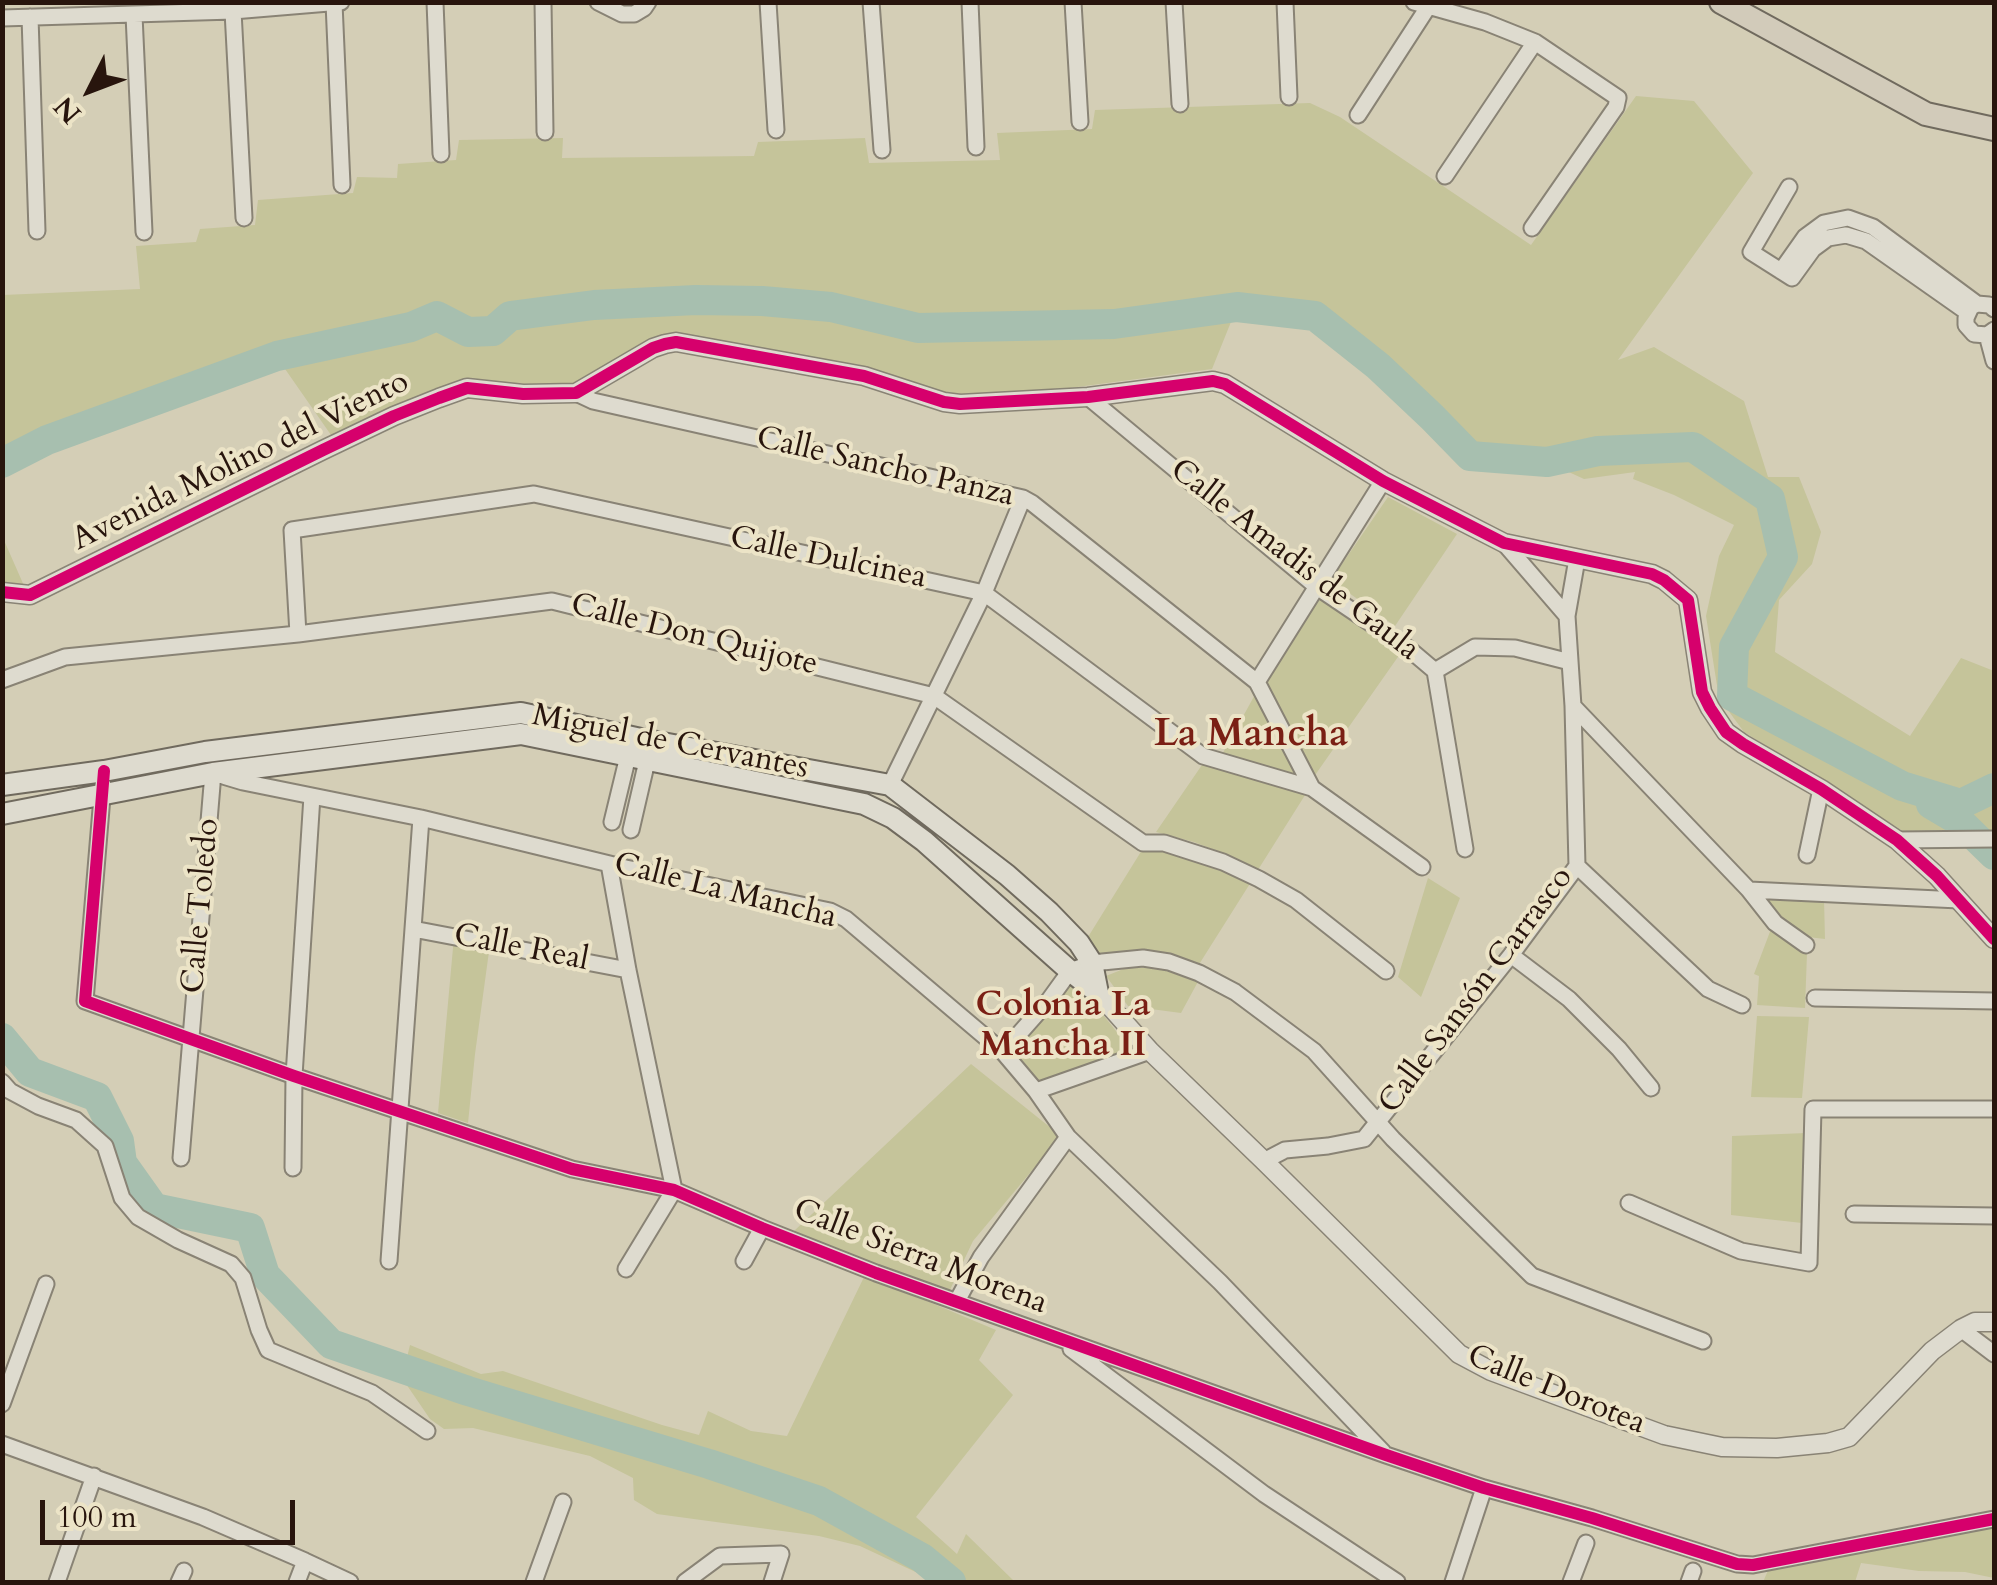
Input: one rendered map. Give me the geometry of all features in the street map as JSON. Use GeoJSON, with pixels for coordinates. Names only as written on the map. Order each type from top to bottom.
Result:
{"type":"FeatureCollection","features":[{"type":"Feature","properties":{"kind":"main road"},"geometry":{"type":"LineString","coordinates":[[1721,2],[1926,114],[1994,129]]}},
{"type":"Feature","properties":{"kind":"main road","name":"Miguel de Cervantes"},"geometry":{"type":"LineString","coordinates":[[2,784],[104,771],[205,752],[520,712],[641,739],[890,785],[1049,912],[1092,963]]}},
{"type":"Feature","properties":{"kind":"main road","name":"Calle Dorotea"},"geometry":{"type":"LineString","coordinates":[[2,814],[213,772],[521,734],[864,804],[924,840],[1098,993]]}},
{"type":"Feature","properties":{"kind":"main road"},"geometry":{"type":"LineString","coordinates":[[1092,963],[1098,993]]}},
{"type":"Feature","properties":{"kind":"street"},"geometry":{"type":"LineString","coordinates":[[435,2],[441,154]]}},
{"type":"Feature","properties":{"kind":"street"},"geometry":{"type":"LineString","coordinates":[[543,2],[545,132]]}},
{"type":"Feature","properties":{"kind":"street"},"geometry":{"type":"LineString","coordinates":[[598,2],[622,14],[634,14],[648,2]]}},
{"type":"Feature","properties":{"kind":"street"},"geometry":{"type":"LineString","coordinates":[[768,2],[776,130]]}},
{"type":"Feature","properties":{"kind":"street"},"geometry":{"type":"LineString","coordinates":[[871,2],[882,150]]}},
{"type":"Feature","properties":{"kind":"street"},"geometry":{"type":"LineString","coordinates":[[970,2],[976,147]]}},
{"type":"Feature","properties":{"kind":"street"},"geometry":{"type":"LineString","coordinates":[[1074,2],[1080,122]]}},
{"type":"Feature","properties":{"kind":"street"},"geometry":{"type":"LineString","coordinates":[[1174,2],[1180,104]]}},
{"type":"Feature","properties":{"kind":"street"},"geometry":{"type":"LineString","coordinates":[[1285,2],[1290,96]]}},
{"type":"Feature","properties":{"kind":"street"},"geometry":{"type":"LineString","coordinates":[[2,18],[232,12],[337,3],[342,185]]}},
{"type":"Feature","properties":{"kind":"street"},"geometry":{"type":"LineString","coordinates":[[1358,115],[1421,5],[1485,22],[1536,42],[1618,98],[1616,107],[1532,228]]}},
{"type":"Feature","properties":{"kind":"street"},"geometry":{"type":"LineString","coordinates":[[232,12],[244,218]]}},
{"type":"Feature","properties":{"kind":"street"},"geometry":{"type":"LineString","coordinates":[[134,15],[144,232]]}},
{"type":"Feature","properties":{"kind":"street"},"geometry":{"type":"LineString","coordinates":[[30,18],[37,231]]}},
{"type":"Feature","properties":{"kind":"street"},"geometry":{"type":"LineString","coordinates":[[1445,176],[1536,42]]}},
{"type":"Feature","properties":{"kind":"street"},"geometry":{"type":"LineString","coordinates":[[1788,187],[1752,252],[1780,271],[1805,237],[1824,222],[1848,218],[1873,226],[1972,308]]}},
{"type":"Feature","properties":{"kind":"street"},"geometry":{"type":"LineString","coordinates":[[1994,309],[1983,304],[1972,308],[1966,318],[1969,330],[1980,336],[1991,333],[1994,361]]}},
{"type":"Feature","properties":{"kind":"street"},"geometry":{"type":"LineString","coordinates":[[576,394],[652,348],[676,342],[864,376],[960,404],[1088,397],[1189,382],[1225,384],[1383,481],[1504,542],[1652,574],[1674,587],[1688,600],[1702,692],[1726,732],[1822,788],[1896,840],[1937,876],[1994,940]]}},
{"type":"Feature","properties":{"kind":"street","name":"Avenida Molino del Viento"},"geometry":{"type":"LineString","coordinates":[[2,592],[30,595],[340,441],[438,398],[467,388],[576,394]]}},
{"type":"Feature","properties":{"kind":"street","name":"Calle Sancho Panza"},"geometry":{"type":"LineString","coordinates":[[576,394],[1023,498],[1256,682]]}},
{"type":"Feature","properties":{"kind":"street","name":"Calle Amadis de Gaula"},"geometry":{"type":"LineString","coordinates":[[1088,397],[1317,587],[1436,671],[1476,648],[1514,648],[1570,662]]}},
{"type":"Feature","properties":{"kind":"street"},"geometry":{"type":"LineString","coordinates":[[1383,481],[1256,682],[1312,788],[1422,867]]}},
{"type":"Feature","properties":{"kind":"street","name":"Calle Dulcinea"},"geometry":{"type":"LineString","coordinates":[[298,634],[292,530],[534,494],[984,593],[1203,756],[1312,788]]}},
{"type":"Feature","properties":{"kind":"street"},"geometry":{"type":"LineString","coordinates":[[890,785],[984,593],[1023,498]]}},
{"type":"Feature","properties":{"kind":"street"},"geometry":{"type":"LineString","coordinates":[[1504,542],[1568,616]]}},
{"type":"Feature","properties":{"kind":"street","name":"Calle Sansón Carrasco"},"geometry":{"type":"LineString","coordinates":[[1264,1161],[1285,1150],[1364,1138],[1577,866],[1568,616],[1577,559]]}},
{"type":"Feature","properties":{"kind":"street","name":"Calle Don Quijote"},"geometry":{"type":"LineString","coordinates":[[2,680],[65,657],[298,634],[552,601],[934,696],[1143,843],[1164,843],[1223,862],[1296,900],[1386,970]]}},
{"type":"Feature","properties":{"kind":"street"},"geometry":{"type":"LineString","coordinates":[[1436,671],[1465,849]]}},
{"type":"Feature","properties":{"kind":"street"},"geometry":{"type":"LineString","coordinates":[[1573,706],[1749,890],[1775,923],[1806,944]]}},
{"type":"Feature","properties":{"kind":"street"},"geometry":{"type":"LineString","coordinates":[[612,822],[637,759]]}},
{"type":"Feature","properties":{"kind":"street"},"geometry":{"type":"LineString","coordinates":[[631,830],[637,759]]}},
{"type":"Feature","properties":{"kind":"street"},"geometry":{"type":"LineString","coordinates":[[102,794],[104,771]]}},
{"type":"Feature","properties":{"kind":"street","name":"Calle La Mancha"},"geometry":{"type":"LineString","coordinates":[[213,772],[243,782],[421,818],[837,914],[1003,1052],[1068,1137],[1220,1282],[1386,1455]]}},
{"type":"Feature","properties":{"kind":"street","name":"Calle Toledo"},"geometry":{"type":"LineString","coordinates":[[181,1158],[213,772]]}},
{"type":"Feature","properties":{"kind":"street"},"geometry":{"type":"LineString","coordinates":[[1807,854],[1822,788]]}},
{"type":"Feature","properties":{"kind":"street","name":"Calle Sierra Morena"},"geometry":{"type":"LineString","coordinates":[[102,794],[85,1001],[572,1170],[674,1190],[876,1273],[1386,1455],[1737,1564],[1754,1565],[1994,1518]]}},
{"type":"Feature","properties":{"kind":"street"},"geometry":{"type":"LineString","coordinates":[[292,1168],[312,796]]}},
{"type":"Feature","properties":{"kind":"street"},"geometry":{"type":"LineString","coordinates":[[389,1261],[421,818]]}},
{"type":"Feature","properties":{"kind":"street"},"geometry":{"type":"LineString","coordinates":[[1896,840],[1994,838]]}},
{"type":"Feature","properties":{"kind":"street"},"geometry":{"type":"LineString","coordinates":[[609,864],[674,1190],[626,1270]]}},
{"type":"Feature","properties":{"kind":"street"},"geometry":{"type":"LineString","coordinates":[[1577,866],[1708,989],[1742,1005]]}},
{"type":"Feature","properties":{"kind":"street"},"geometry":{"type":"LineString","coordinates":[[1749,890],[1959,900]]}},
{"type":"Feature","properties":{"kind":"street","name":"Calle Real"},"geometry":{"type":"LineString","coordinates":[[414,929],[628,970]]}},
{"type":"Feature","properties":{"kind":"street"},"geometry":{"type":"LineString","coordinates":[[1511,954],[1569,998],[1619,1049],[1650,1088]]}},
{"type":"Feature","properties":{"kind":"street"},"geometry":{"type":"LineString","coordinates":[[1003,1052],[1070,972],[1092,963],[1143,958],[1170,962],[1199,973],[1314,1051],[1532,1276],[1703,1341]]}},
{"type":"Feature","properties":{"kind":"street","name":"Calle Dorotea"},"geometry":{"type":"LineString","coordinates":[[1098,993],[1150,1051],[1459,1354],[1492,1371],[1664,1435],[1722,1447],[1778,1448],[1849,1437],[1919,1364],[1960,1329],[1975,1322],[1994,1322]]}},
{"type":"Feature","properties":{"kind":"street"},"geometry":{"type":"LineString","coordinates":[[1816,998],[1994,1001]]}},
{"type":"Feature","properties":{"kind":"street"},"geometry":{"type":"LineString","coordinates":[[1036,1091],[1150,1051]]}},
{"type":"Feature","properties":{"kind":"street"},"geometry":{"type":"LineString","coordinates":[[2,1109],[6,1086],[38,1106],[76,1120],[104,1146],[122,1198],[138,1217],[232,1264],[243,1278],[268,1350],[372,1393],[426,1431]]}},
{"type":"Feature","properties":{"kind":"street"},"geometry":{"type":"LineString","coordinates":[[1629,1203],[1741,1250],[1809,1263],[1812,1109],[1994,1108]]}},
{"type":"Feature","properties":{"kind":"street"},"geometry":{"type":"LineString","coordinates":[[957,1301],[981,1257],[1068,1137]]}},
{"type":"Feature","properties":{"kind":"street"},"geometry":{"type":"LineString","coordinates":[[1854,1214],[1994,1216]]}},
{"type":"Feature","properties":{"kind":"street"},"geometry":{"type":"LineString","coordinates":[[744,1261],[762,1228]]}},
{"type":"Feature","properties":{"kind":"street"},"geometry":{"type":"LineString","coordinates":[[2,1404],[46,1284]]}},
{"type":"Feature","properties":{"kind":"street"},"geometry":{"type":"LineString","coordinates":[[1960,1329],[1994,1354]]}},
{"type":"Feature","properties":{"kind":"street"},"geometry":{"type":"LineString","coordinates":[[1060,1340],[1264,1494],[1397,1582]]}},
{"type":"Feature","properties":{"kind":"street"},"geometry":{"type":"LineString","coordinates":[[1135,1395],[1153,1370]]}},
{"type":"Feature","properties":{"kind":"street"},"geometry":{"type":"LineString","coordinates":[[2,1444],[203,1517],[350,1582]]}},
{"type":"Feature","properties":{"kind":"street"},"geometry":{"type":"LineString","coordinates":[[58,1582],[94,1476]]}},
{"type":"Feature","properties":{"kind":"street"},"geometry":{"type":"LineString","coordinates":[[1453,1582],[1484,1488]]}},
{"type":"Feature","properties":{"kind":"street"},"geometry":{"type":"LineString","coordinates":[[534,1582],[563,1502]]}},
{"type":"Feature","properties":{"kind":"street"},"geometry":{"type":"LineString","coordinates":[[1571,1582],[1586,1543]]}},
{"type":"Feature","properties":{"kind":"street"},"geometry":{"type":"LineString","coordinates":[[685,1582],[720,1556],[780,1554],[772,1582]]}},
{"type":"Feature","properties":{"kind":"street"},"geometry":{"type":"LineString","coordinates":[[298,1582],[306,1560]]}},
{"type":"Feature","properties":{"kind":"green space"},"geometry":{"type":"Polygon","coordinates":[[[1636,96],[1694,101],[1753,173],[1618,360],[1654,347],[1744,401],[1768,477],[1799,477],[1821,532],[1812,564],[1779,600],[1775,652],[1910,736],[1961,658],[1994,671],[1994,830],[1903,831],[1744,732],[1719,698],[1706,616],[1719,556],[1734,525],[1633,479],[1635,472],[1584,479],[1547,462],[1470,456],[1378,366],[1315,316],[1237,307],[1212,369],[1047,391],[970,394],[947,394],[857,364],[812,363],[668,336],[570,386],[458,381],[331,435],[276,356],[52,439],[3,464],[3,295],[140,289],[136,246],[196,242],[200,229],[255,225],[258,200],[353,193],[357,177],[397,178],[398,164],[456,160],[459,140],[563,138],[562,158],[754,156],[758,142],[865,138],[869,163],[1000,160],[997,133],[1092,129],[1095,110],[1310,103],[1340,117],[1531,245],[1636,96]]]}},
{"type":"Feature","properties":{"kind":"green space"},"geometry":{"type":"Polygon","coordinates":[[[1388,497],[1457,534],[1395,626],[1331,580],[1388,497]]]}},
{"type":"Feature","properties":{"kind":"green space"},"geometry":{"type":"Polygon","coordinates":[[[3,538],[25,588],[3,584],[3,538]]]}},
{"type":"Feature","properties":{"kind":"green space"},"geometry":{"type":"Polygon","coordinates":[[[1318,595],[1400,654],[1313,778],[1263,682],[1318,595]]]}},
{"type":"Feature","properties":{"kind":"green space"},"geometry":{"type":"Polygon","coordinates":[[[1257,691],[1303,781],[1219,760],[1257,691]]]}},
{"type":"Feature","properties":{"kind":"green space"},"geometry":{"type":"Polygon","coordinates":[[[1204,762],[1307,792],[1256,873],[1230,856],[1156,832],[1204,762]]]}},
{"type":"Feature","properties":{"kind":"green space"},"geometry":{"type":"Polygon","coordinates":[[[1163,848],[1251,882],[1198,966],[1093,955],[1088,937],[1142,850],[1163,848]]]}},
{"type":"Feature","properties":{"kind":"green space"},"geometry":{"type":"Polygon","coordinates":[[[1428,878],[1460,898],[1421,997],[1398,977],[1428,878]]]}},
{"type":"Feature","properties":{"kind":"green space"},"geometry":{"type":"Polygon","coordinates":[[[1762,895],[1824,899],[1825,939],[1808,937],[1778,919],[1762,895]]]}},
{"type":"Feature","properties":{"kind":"green space"},"geometry":{"type":"Polygon","coordinates":[[[1771,929],[1807,953],[1805,1008],[1757,1005],[1759,976],[1754,974],[1771,929]]]}},
{"type":"Feature","properties":{"kind":"green space"},"geometry":{"type":"Polygon","coordinates":[[[454,937],[490,944],[468,1123],[438,1113],[454,937]]]}},
{"type":"Feature","properties":{"kind":"green space"},"geometry":{"type":"Polygon","coordinates":[[[1157,967],[1200,978],[1181,1013],[1128,1006],[1106,976],[1126,968],[1157,967]]]}},
{"type":"Feature","properties":{"kind":"green space"},"geometry":{"type":"Polygon","coordinates":[[[1071,986],[1088,996],[1132,1051],[1039,1086],[1016,1055],[1031,1029],[1063,990],[1071,986]]]}},
{"type":"Feature","properties":{"kind":"green space"},"geometry":{"type":"Polygon","coordinates":[[[1757,1016],[1809,1017],[1802,1098],[1751,1097],[1757,1016]]]}},
{"type":"Feature","properties":{"kind":"green space"},"geometry":{"type":"Polygon","coordinates":[[[971,1064],[1061,1136],[973,1241],[948,1294],[794,1231],[971,1064]]]}},
{"type":"Feature","properties":{"kind":"green space"},"geometry":{"type":"Polygon","coordinates":[[[1806,1133],[1802,1223],[1731,1215],[1732,1136],[1806,1133]]]}},
{"type":"Feature","properties":{"kind":"green space"},"geometry":{"type":"Polygon","coordinates":[[[865,1275],[996,1330],[979,1360],[1013,1395],[916,1517],[957,1554],[966,1534],[1015,1582],[937,1582],[860,1546],[819,1536],[657,1514],[634,1500],[633,1478],[590,1456],[473,1428],[444,1429],[430,1419],[402,1378],[410,1345],[481,1374],[503,1371],[699,1435],[708,1411],[751,1431],[787,1436],[865,1275]]]}},
{"type":"Feature","properties":{"kind":"green space"},"geometry":{"type":"Polygon","coordinates":[[[1994,1524],[1994,1578],[1861,1563],[1855,1582],[1763,1582],[1769,1568],[1994,1524]]]}},
{"type":"Feature","properties":{"kind":"waterway"},"geometry":{"type":"LineString","coordinates":[[2,463],[47,440],[277,356],[411,327],[437,316],[468,332],[493,331],[510,316],[594,305],[696,300],[831,307],[918,328],[1114,324],[1237,307],[1315,316],[1378,366],[1470,456],[1547,462],[1598,451],[1693,447],[1770,499],[1783,557],[1734,647],[1732,696],[1902,786],[1961,804],[1994,788]]}},
{"type":"Feature","properties":{"kind":"waterway"},"geometry":{"type":"LineString","coordinates":[[1931,804],[1958,820],[1994,855]]}},
{"type":"Feature","properties":{"kind":"waterway"},"geometry":{"type":"LineString","coordinates":[[2,1038],[30,1072],[97,1097],[119,1141],[122,1163],[154,1208],[250,1228],[265,1275],[331,1344],[819,1501],[922,1558],[951,1582]]}},
{"type":"Feature","properties":{"kind":"cycle path"},"geometry":{"type":"LineString","coordinates":[[2,592],[30,595],[323,450],[439,398],[467,388],[523,394],[576,393],[653,348],[676,342],[864,376],[960,404],[1088,397],[1213,381],[1225,384],[1383,481],[1504,543],[1652,574],[1664,580],[1688,600],[1702,692],[1726,732],[1897,840],[1937,876],[1994,939]]}},
{"type":"Feature","properties":{"kind":"cycle path"},"geometry":{"type":"LineString","coordinates":[[104,771],[85,1001],[572,1169],[674,1190],[876,1273],[1386,1455],[1737,1564],[1753,1565],[1994,1519]]}},
{"type":"Feature","properties":{"kind":"district","name":"La Mancha"},"geometry":{"type":"Point","coordinates":[1251,736]}},
{"type":"Feature","properties":{"kind":"district","name":"Colonia La Mancha II"},"geometry":{"type":"Point","coordinates":[1063,1027]}}]}
